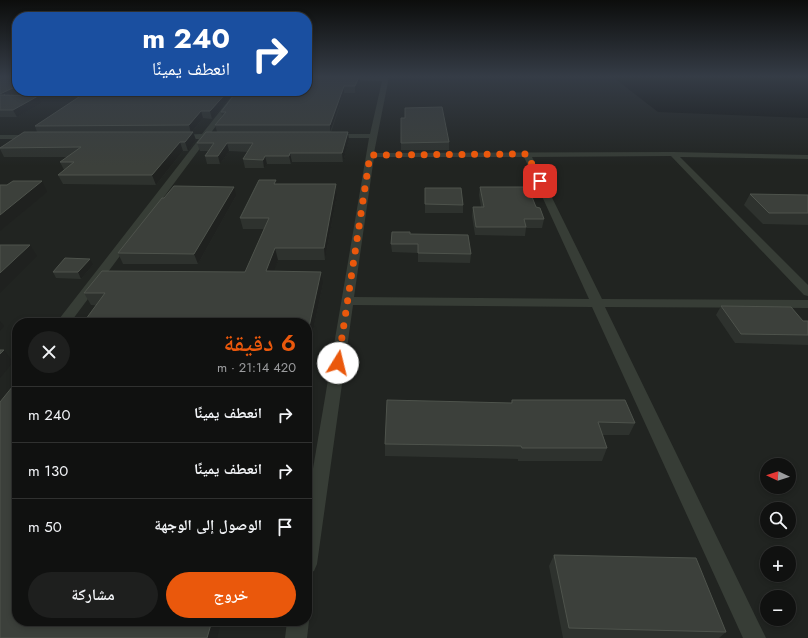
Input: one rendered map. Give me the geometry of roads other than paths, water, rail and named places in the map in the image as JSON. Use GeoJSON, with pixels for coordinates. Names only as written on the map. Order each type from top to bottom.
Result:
{"type":"FeatureCollection","features":[{"type":"Feature","properties":{"kind":"lane"},"geometry":{"type":"LineString","coordinates":[[66,318],[227,107]]}},
{"type":"Feature","properties":{"kind":"lane"},"geometry":{"type":"LineString","coordinates":[[312,532],[373,136],[380,107]]}},
{"type":"Feature","properties":{"kind":"lane"},"geometry":{"type":"LineString","coordinates":[[11,146],[37,128]]}},
{"type":"Feature","properties":{"kind":"lane"},"geometry":{"type":"LineString","coordinates":[[173,137],[227,136]]}},
{"type":"Feature","properties":{"kind":"lane"},"geometry":{"type":"LineString","coordinates":[[327,136],[373,136]]}},
{"type":"Feature","properties":{"kind":"lane"},"geometry":{"type":"LineString","coordinates":[[0,137],[40,137]]}},
{"type":"Feature","properties":{"kind":"lane"},"geometry":{"type":"LineString","coordinates":[[527,154],[755,638]]}},
{"type":"Feature","properties":{"kind":"lane"},"geometry":{"type":"LineString","coordinates":[[370,155],[673,154],[808,157]]}},
{"type":"Feature","properties":{"kind":"lane"},"geometry":{"type":"LineString","coordinates":[[673,154],[808,292]]}},
{"type":"Feature","properties":{"kind":"lane"},"geometry":{"type":"LineString","coordinates":[[348,301],[808,304]]}},
{"type":"Feature","properties":{"kind":"lane"},"geometry":{"type":"LineString","coordinates":[[296,638],[297,626]]}}]}
